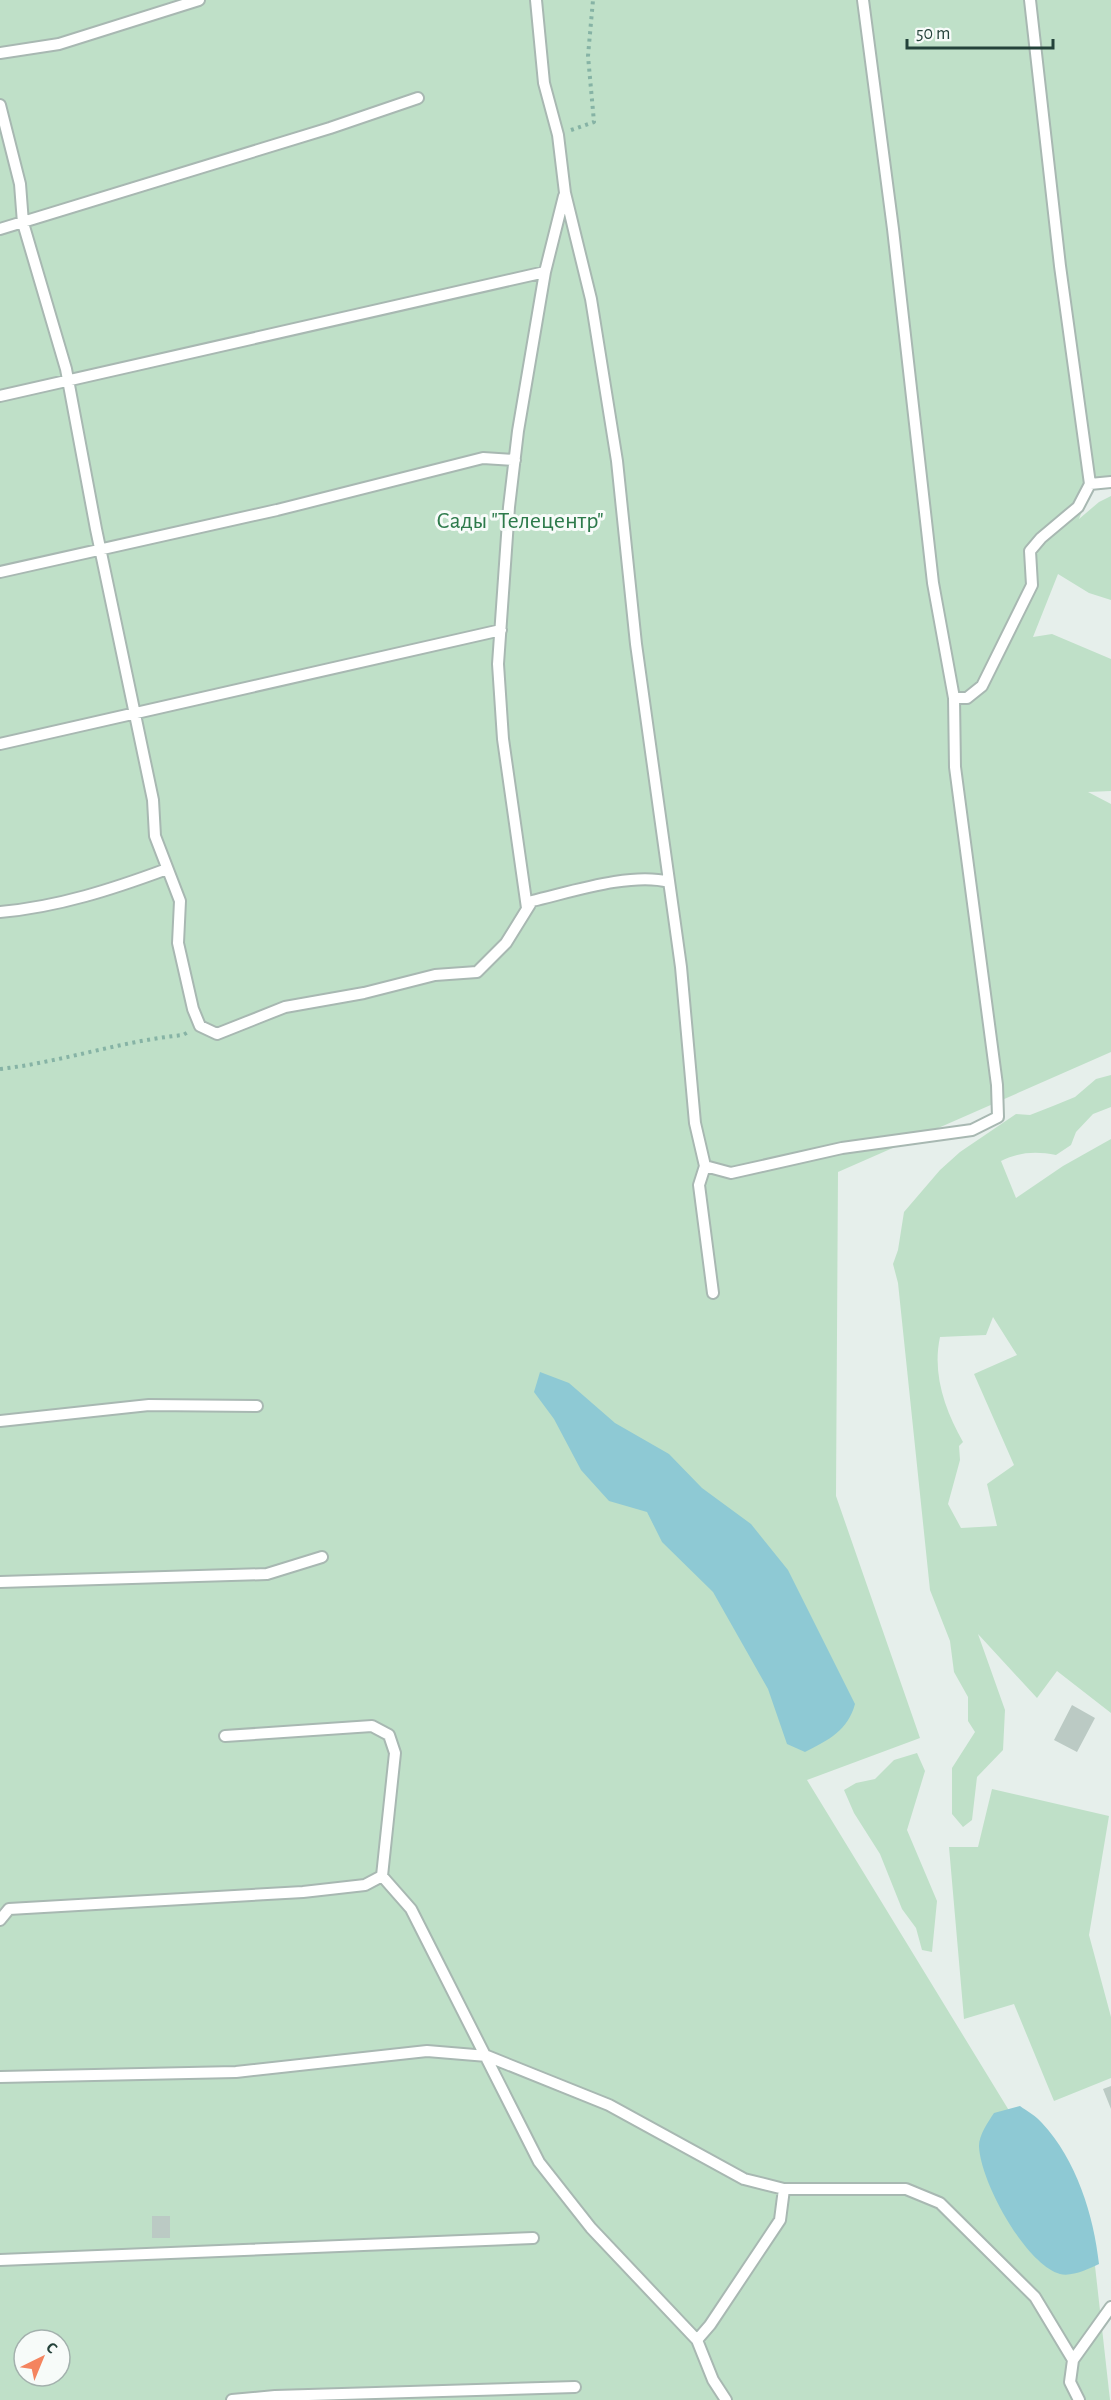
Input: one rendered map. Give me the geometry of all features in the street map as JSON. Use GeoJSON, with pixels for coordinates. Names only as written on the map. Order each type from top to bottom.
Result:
{"type":"FeatureCollection","features":[{"type":"Feature","properties":{"kind":"lane"},"geometry":{"type":"LineString","coordinates":[[0,53],[59,44],[199,0]]}},
{"type":"Feature","properties":{"kind":"lane"},"geometry":{"type":"LineString","coordinates":[[536,0],[544,83],[558,135],[565,193],[591,299],[617,461],[636,644],[681,967],[695,1123],[705,1166],[699,1185],[713,1293]]}},
{"type":"Feature","properties":{"kind":"lane"},"geometry":{"type":"LineString","coordinates":[[705,1166],[731,1173],[842,1148],[972,1130],[998,1117],[997,1084],[955,767],[954,698],[933,583],[893,229],[863,0]]}},
{"type":"Feature","properties":{"kind":"lane"},"geometry":{"type":"LineString","coordinates":[[954,698],[967,698],[982,686],[1032,585],[1030,551],[1041,538],[1078,507],[1090,484],[1060,266],[1030,0]]}},
{"type":"Feature","properties":{"kind":"lane"},"geometry":{"type":"LineString","coordinates":[[0,229],[330,128],[418,98]]}},
{"type":"Feature","properties":{"kind":"lane"},"geometry":{"type":"LineString","coordinates":[[0,105],[20,184],[23,223],[68,381],[100,549],[153,800],[155,836],[180,901],[178,943],[193,1009],[200,1026],[217,1034],[285,1006],[364,993],[435,975],[477,972],[506,943],[532,900],[591,887],[653,878],[669,882]]}},
{"type":"Feature","properties":{"kind":"lane"},"geometry":{"type":"LineString","coordinates":[[527,908],[503,740],[498,664],[515,460],[545,272],[565,193]]}},
{"type":"Feature","properties":{"kind":"lane"},"geometry":{"type":"LineString","coordinates":[[0,396],[545,272]]}},
{"type":"Feature","properties":{"kind":"lane"},"geometry":{"type":"LineString","coordinates":[[0,572],[277,510],[483,458],[515,460]]}},
{"type":"Feature","properties":{"kind":"lane"},"geometry":{"type":"LineString","coordinates":[[1090,484],[1111,482]]}},
{"type":"Feature","properties":{"kind":"lane"},"geometry":{"type":"LineString","coordinates":[[0,744],[501,630]]}},
{"type":"Feature","properties":{"kind":"lane"},"geometry":{"type":"LineString","coordinates":[[0,912],[31,909],[108,891],[168,869]]}},
{"type":"Feature","properties":{"kind":"lane"},"geometry":{"type":"LineString","coordinates":[[0,1421],[149,1405],[257,1406]]}},
{"type":"Feature","properties":{"kind":"lane"},"geometry":{"type":"LineString","coordinates":[[0,1582],[267,1574],[322,1557]]}},
{"type":"Feature","properties":{"kind":"lane"},"geometry":{"type":"LineString","coordinates":[[225,1736],[372,1726],[389,1735],[395,1753],[382,1876],[411,1909],[539,2162],[591,2228],[696,2340],[713,2380],[726,2400]]}},
{"type":"Feature","properties":{"kind":"lane"},"geometry":{"type":"LineString","coordinates":[[0,1920],[9,1909],[303,1892],[365,1885],[382,1876]]}},
{"type":"Feature","properties":{"kind":"lane"},"geometry":{"type":"LineString","coordinates":[[0,2078],[236,2072],[427,2051],[487,2056],[609,2105],[744,2179],[784,2189],[906,2189],[940,2204],[1035,2297],[1073,2360]]}},
{"type":"Feature","properties":{"kind":"lane"},"geometry":{"type":"LineString","coordinates":[[696,2340],[710,2325],[780,2220],[784,2189]]}},
{"type":"Feature","properties":{"kind":"lane"},"geometry":{"type":"LineString","coordinates":[[0,2260],[533,2238]]}},
{"type":"Feature","properties":{"kind":"lane"},"geometry":{"type":"LineString","coordinates":[[1079,2400],[1070,2382],[1073,2360],[1111,2307]]}},
{"type":"Feature","properties":{"kind":"lane"},"geometry":{"type":"LineString","coordinates":[[232,2400],[275,2396],[575,2386]]}},
{"type":"Feature","properties":{"kind":"path"},"geometry":{"type":"LineString","coordinates":[[558,135],[594,122],[588,56],[593,0]]}},
{"type":"Feature","properties":{"kind":"path"},"geometry":{"type":"LineString","coordinates":[[0,1069],[39,1064],[123,1044],[183,1035],[200,1026]]}},
{"type":"Feature","properties":{"kind":"green space","name":"Сады \"Телецентр\""},"geometry":{"type":"Polygon","coordinates":[[[0,0],[1111,0],[1111,486],[1092,487],[1079,519],[1099,502],[1111,496],[1111,600],[1089,593],[1058,574],[1033,637],[1052,634],[1111,659],[1111,791],[1088,792],[1111,804],[1111,1052],[838,1172],[836,1496],[920,1738],[807,1780],[1093,2248],[1110,2400],[0,2400],[0,0]]]}},
{"type":"Feature","properties":{"kind":"green space"},"geometry":{"type":"Polygon","coordinates":[[[1111,1075],[1111,1107],[1093,1114],[1076,1132],[1071,1145],[1056,1155],[1028,1153],[1001,1161],[1016,1198],[1063,1166],[1111,1139],[1111,1713],[1057,1671],[1037,1698],[978,1634],[1005,1710],[1003,1750],[977,1777],[972,1820],[963,1827],[952,1814],[952,1768],[975,1732],[968,1721],[968,1697],[954,1672],[950,1641],[930,1590],[898,1283],[893,1264],[898,1250],[904,1212],[940,1170],[960,1152],[1016,1114],[1030,1115],[1075,1097],[1096,1079],[1111,1075]],[[993,1317],[986,1335],[940,1337],[939,1378],[946,1404],[963,1442],[959,1446],[960,1460],[948,1504],[961,1528],[997,1526],[987,1484],[1014,1465],[974,1374],[1017,1355],[993,1317]]]}},
{"type":"Feature","properties":{"kind":"green space"},"geometry":{"type":"Polygon","coordinates":[[[917,1753],[925,1771],[907,1830],[937,1901],[932,1952],[922,1950],[916,1928],[902,1909],[880,1854],[854,1813],[844,1790],[856,1783],[875,1779],[894,1760],[917,1753]]]}},
{"type":"Feature","properties":{"kind":"green space"},"geometry":{"type":"Polygon","coordinates":[[[992,1789],[1109,1816],[1089,1935],[1111,2017],[1111,2078],[1054,2101],[1014,2004],[964,2019],[949,1847],[978,1847],[992,1789]]]}},
{"type":"Feature","properties":{"kind":"water"},"geometry":{"type":"Polygon","coordinates":[[[540,1372],[569,1383],[615,1423],[669,1454],[702,1488],[751,1524],[788,1570],[855,1704],[848,1721],[836,1733],[805,1752],[787,1744],[768,1689],[713,1592],[662,1542],[647,1512],[609,1501],[581,1470],[554,1419],[534,1392],[540,1372]]]}},
{"type":"Feature","properties":{"kind":"water"},"geometry":{"type":"Polygon","coordinates":[[[1020,2106],[1040,2120],[1065,2153],[1074,2171],[1088,2208],[1099,2264],[1070,2274],[1060,2274],[1047,2267],[1019,2238],[996,2199],[981,2161],[980,2137],[994,2113],[1020,2106]]]}},
{"type":"Feature","properties":{"kind":"building"},"geometry":{"type":"Polygon","coordinates":[[[1072,1705],[1095,1718],[1077,1752],[1054,1740],[1072,1705]]]}},
{"type":"Feature","properties":{"kind":"building"},"geometry":{"type":"Polygon","coordinates":[[[1111,2086],[1111,2109],[1103,2089],[1111,2086]]]}},
{"type":"Feature","properties":{"kind":"building"},"geometry":{"type":"Polygon","coordinates":[[[152,2216],[170,2216],[170,2238],[152,2238],[152,2216]]]}}]}
